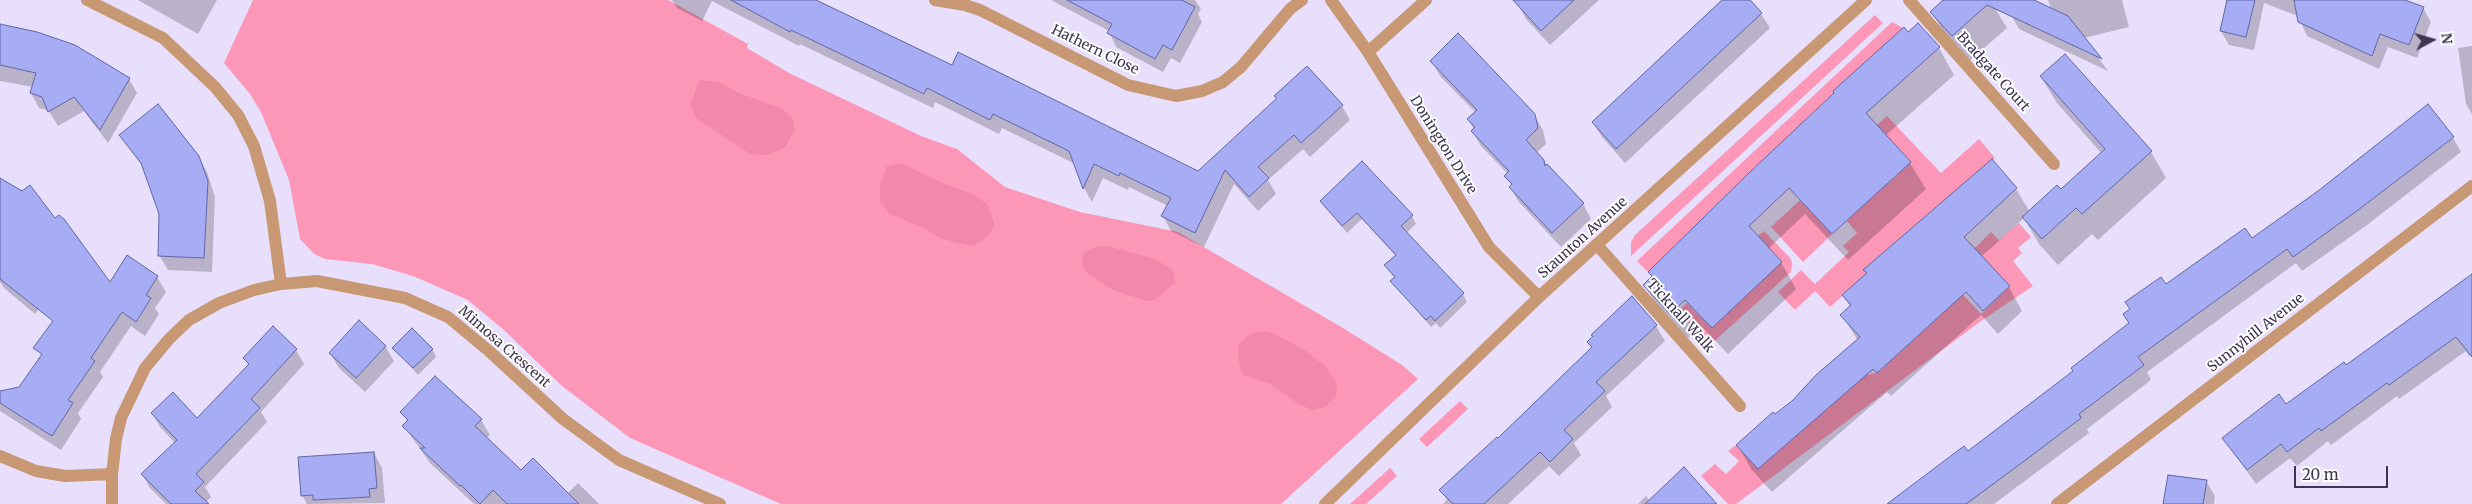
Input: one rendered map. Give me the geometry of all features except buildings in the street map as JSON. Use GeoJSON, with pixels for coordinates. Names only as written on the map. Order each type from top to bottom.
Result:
{"type":"FeatureCollection","features":[{"type":"Feature","properties":{"kind":"street"},"geometry":{"type":"LineString","coordinates":[[87,0],[163,38],[215,87],[238,115],[254,146],[270,202],[281,284]]}},
{"type":"Feature","properties":{"kind":"street","name":"Hathern Close"},"geometry":{"type":"LineString","coordinates":[[935,0],[965,5],[980,10],[1128,85],[1176,96],[1202,91],[1223,82],[1241,67],[1290,9],[1302,0]]}},
{"type":"Feature","properties":{"kind":"street","name":"Donington Drive"},"geometry":{"type":"LineString","coordinates":[[1331,0],[1368,52],[1489,247],[1539,297]]}},
{"type":"Feature","properties":{"kind":"street"},"geometry":{"type":"LineString","coordinates":[[1368,52],[1426,0]]}},
{"type":"Feature","properties":{"kind":"street","name":"Staunton Avenue"},"geometry":{"type":"LineString","coordinates":[[1325,504],[1539,297],[1598,246],[1866,0]]}},
{"type":"Feature","properties":{"kind":"street","name":"Bradgate Court"},"geometry":{"type":"LineString","coordinates":[[1909,0],[2054,164]]}},
{"type":"Feature","properties":{"kind":"street","name":"Sunnyhill Avenue"},"geometry":{"type":"LineString","coordinates":[[2057,504],[2072,500],[2472,186]]}},
{"type":"Feature","properties":{"kind":"street","name":"Ticknall Walk"},"geometry":{"type":"LineString","coordinates":[[1598,246],[1740,406]]}},
{"type":"Feature","properties":{"kind":"street","name":"Mimosa Crescent"},"geometry":{"type":"LineString","coordinates":[[112,504],[112,474],[116,438],[121,418],[145,368],[169,339],[189,320],[219,303],[254,290],[281,284],[317,281],[352,286],[404,298],[448,317],[563,419],[619,460],[720,504]]}},
{"type":"Feature","properties":{"kind":"street"},"geometry":{"type":"LineString","coordinates":[[0,456],[45,473],[65,476],[112,474]]}},
{"type":"Feature","properties":{"kind":"shaded area"},"geometry":{"type":"Polygon","coordinates":[[[253,0],[668,0],[748,44],[747,48],[789,73],[921,136],[957,149],[1005,187],[1080,212],[1178,232],[1343,328],[1402,365],[1418,379],[1281,504],[781,504],[630,438],[562,386],[505,331],[468,300],[413,276],[372,264],[325,259],[314,254],[300,239],[289,180],[261,112],[250,94],[224,63],[253,0]]]}},
{"type":"Feature","properties":{"kind":"shaded area"},"geometry":{"type":"Polygon","coordinates":[[[1875,15],[1883,23],[1631,256],[1631,242],[1635,235],[1875,15]]]}},
{"type":"Feature","properties":{"kind":"shaded area"},"geometry":{"type":"Polygon","coordinates":[[[1892,22],[1903,28],[1833,91],[1834,93],[1648,272],[1637,261],[1892,22]]]}},
{"type":"Feature","properties":{"kind":"shaded area"},"geometry":{"type":"Polygon","coordinates":[[[700,80],[719,82],[739,93],[781,108],[794,120],[794,132],[785,147],[768,155],[750,154],[696,118],[690,104],[700,80]]]}},
{"type":"Feature","properties":{"kind":"shaded area"},"geometry":{"type":"Polygon","coordinates":[[[1887,116],[1941,173],[1979,139],[1995,158],[1884,252],[1904,275],[1871,270],[1830,307],[1815,291],[1795,310],[1778,292],[1801,270],[1815,284],[1849,252],[1843,246],[1857,233],[1847,221],[1855,213],[1842,199],[1874,168],[1889,183],[1911,162],[1877,125],[1887,116]]]}},
{"type":"Feature","properties":{"kind":"shaded area"},"geometry":{"type":"Polygon","coordinates":[[[901,163],[945,184],[973,194],[987,204],[995,225],[988,236],[973,246],[953,242],[938,237],[922,227],[890,214],[880,201],[880,184],[887,166],[901,163]]]}},
{"type":"Feature","properties":{"kind":"shaded area"},"geometry":{"type":"Polygon","coordinates":[[[1800,200],[1832,234],[1803,262],[1771,227],[1800,200]]]}},
{"type":"Feature","properties":{"kind":"shaded area"},"geometry":{"type":"Polygon","coordinates":[[[2019,223],[2031,237],[2018,248],[2022,253],[2013,261],[2033,286],[1981,321],[1736,504],[1728,504],[1701,476],[1715,464],[1726,474],[1739,461],[1728,451],[1736,445],[1758,469],[1865,375],[1877,373],[1950,307],[1928,282],[1941,271],[1981,314],[2010,286],[1974,249],[1991,232],[1999,240],[2019,223]]]}},
{"type":"Feature","properties":{"kind":"shaded area"},"geometry":{"type":"Polygon","coordinates":[[[1764,231],[1790,258],[1792,262],[1791,272],[1709,346],[1678,311],[1687,303],[1712,328],[1781,262],[1758,236],[1764,231]]]}},
{"type":"Feature","properties":{"kind":"shaded area"},"geometry":{"type":"Polygon","coordinates":[[[1107,246],[1152,258],[1169,267],[1174,273],[1175,283],[1155,300],[1146,301],[1113,290],[1087,273],[1082,265],[1082,258],[1085,252],[1095,247],[1107,246]]]}},
{"type":"Feature","properties":{"kind":"shaded area"},"geometry":{"type":"Polygon","coordinates":[[[1268,331],[1303,349],[1325,366],[1337,383],[1336,396],[1325,407],[1313,410],[1300,405],[1270,384],[1243,375],[1239,363],[1238,344],[1252,333],[1268,331]]]}},
{"type":"Feature","properties":{"kind":"shaded area"},"geometry":{"type":"Polygon","coordinates":[[[1460,401],[1468,409],[1427,447],[1419,439],[1460,401]]]}},
{"type":"Feature","properties":{"kind":"shaded area"},"geometry":{"type":"Polygon","coordinates":[[[1390,468],[1397,476],[1366,504],[1350,504],[1390,468]]]}}]}
